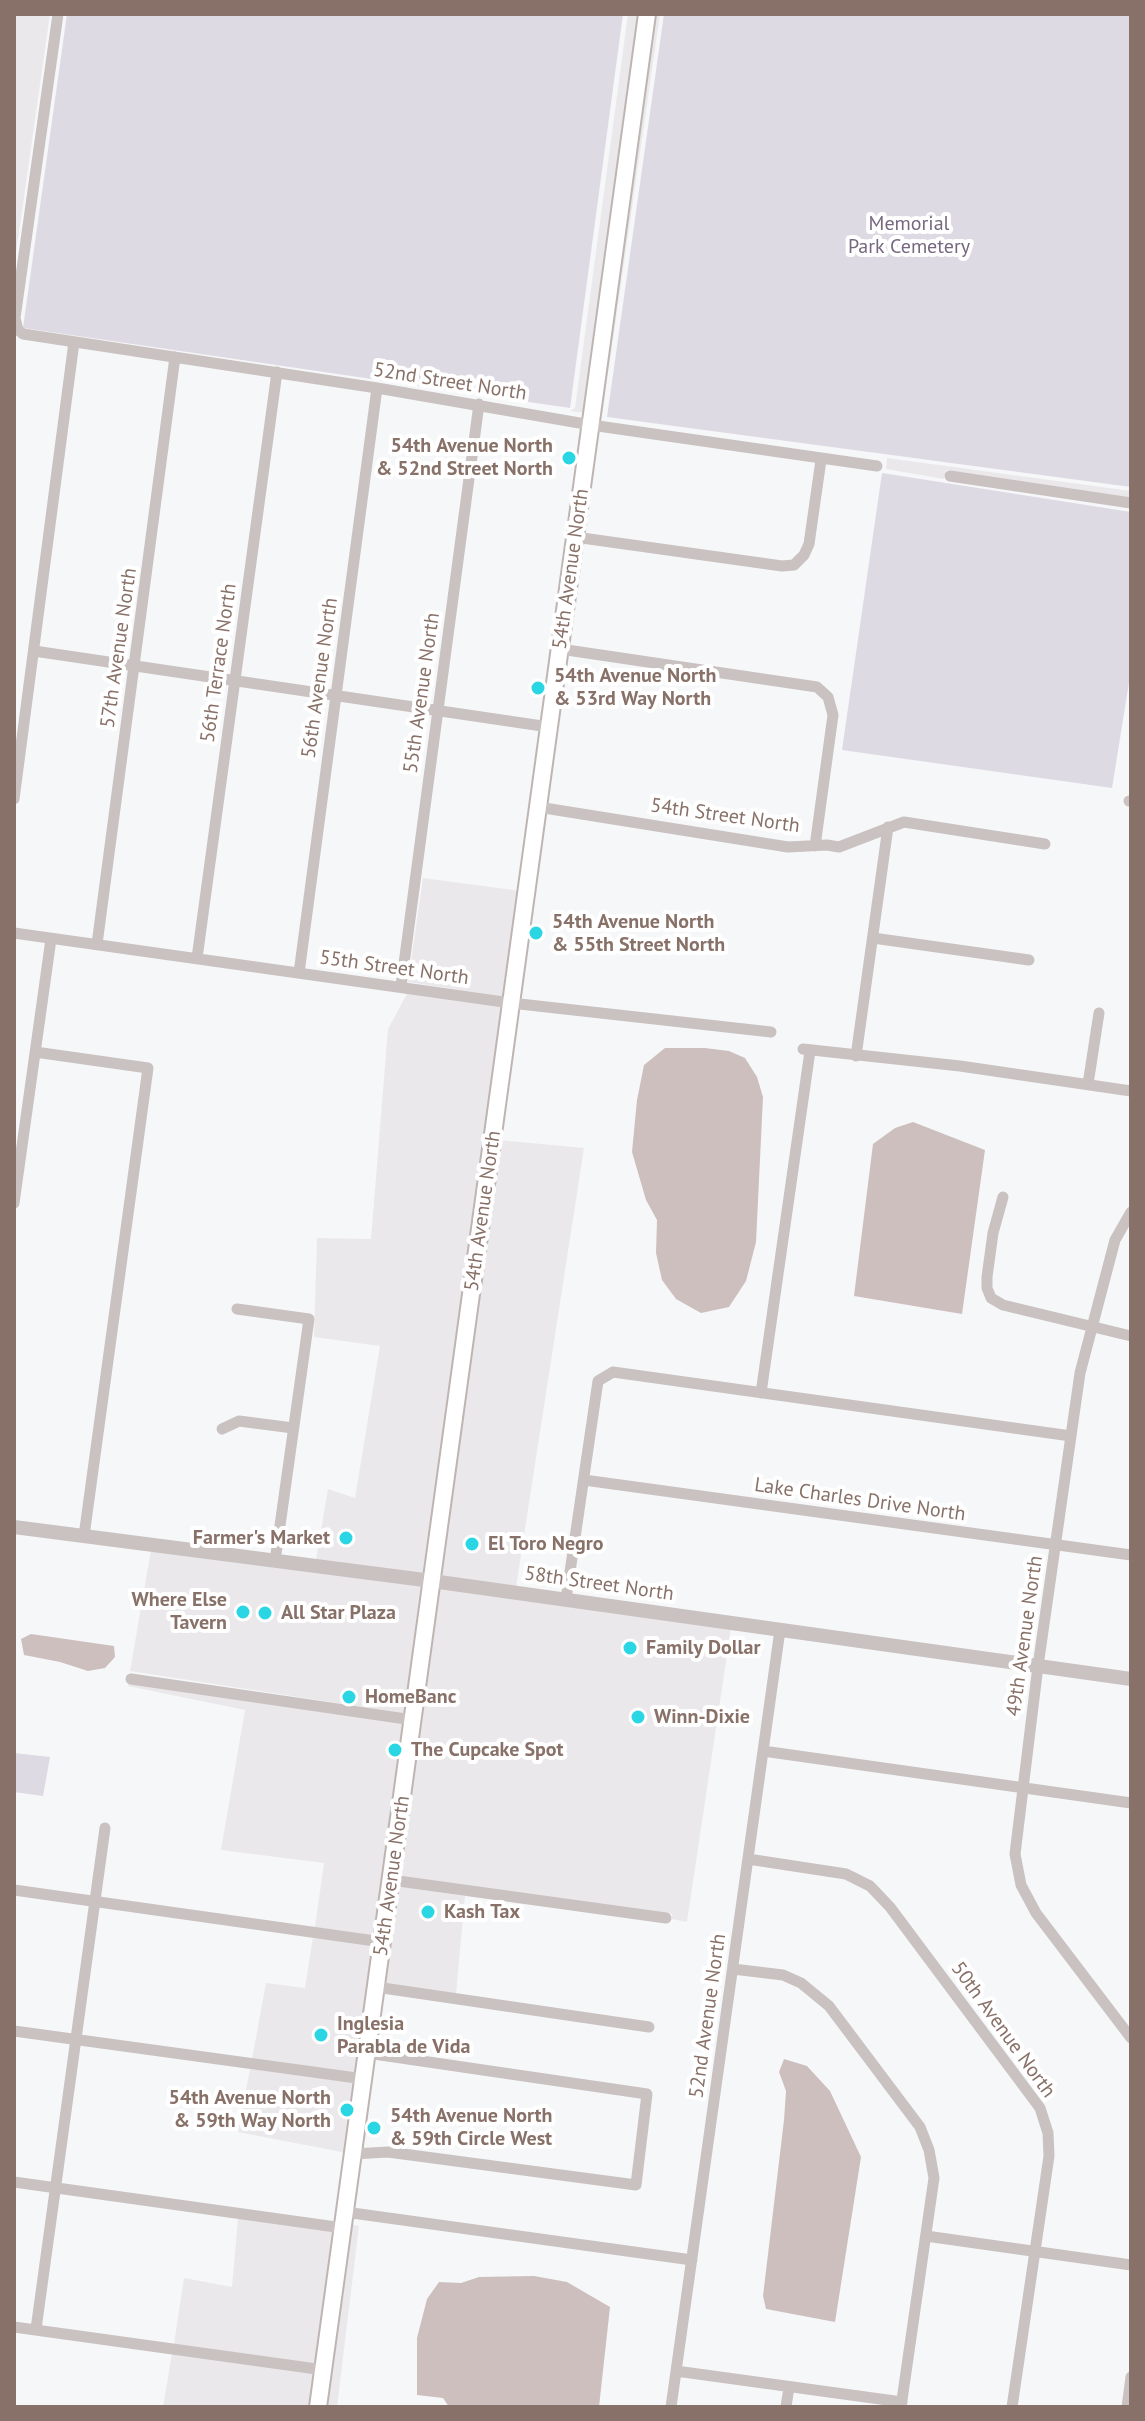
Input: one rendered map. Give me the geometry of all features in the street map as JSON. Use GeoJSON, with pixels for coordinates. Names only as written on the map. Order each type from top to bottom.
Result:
{"type":"FeatureCollection","features":[{"type":"Feature","properties":{"kind":"main road","name":"54th Avenue North"},"geometry":{"type":"LineString","coordinates":[[318,2407],[647,14]]}},
{"type":"Feature","properties":{"kind":"street","name":"52nd Street North"},"geometry":{"type":"LineString","coordinates":[[58,14],[15,318],[18,330],[23,334],[479,404],[591,425],[877,466]]}},
{"type":"Feature","properties":{"kind":"street"},"geometry":{"type":"LineString","coordinates":[[14,799],[74,342]]}},
{"type":"Feature","properties":{"kind":"street","name":"57th Avenue North"},"geometry":{"type":"LineString","coordinates":[[97,944],[175,357]]}},
{"type":"Feature","properties":{"kind":"street","name":"56th Terrace North"},"geometry":{"type":"LineString","coordinates":[[197,958],[277,372]]}},
{"type":"Feature","properties":{"kind":"street","name":"56th Avenue North"},"geometry":{"type":"LineString","coordinates":[[299,973],[377,388]]}},
{"type":"Feature","properties":{"kind":"street","name":"55th Avenue North"},"geometry":{"type":"LineString","coordinates":[[401,986],[479,404]]}},
{"type":"Feature","properties":{"kind":"street"},"geometry":{"type":"LineString","coordinates":[[575,537],[782,566],[794,565],[809,544],[821,460]]}},
{"type":"Feature","properties":{"kind":"street"},"geometry":{"type":"LineString","coordinates":[[950,476],[1131,503]]}},
{"type":"Feature","properties":{"kind":"street"},"geometry":{"type":"LineString","coordinates":[[560,649],[817,687],[828,697],[833,715],[815,846]]}},
{"type":"Feature","properties":{"kind":"street"},"geometry":{"type":"LineString","coordinates":[[34,651],[549,727]]}},
{"type":"Feature","properties":{"kind":"street","name":"54th Street North"},"geometry":{"type":"LineString","coordinates":[[538,807],[788,847],[839,847],[904,822],[1045,844]]}},
{"type":"Feature","properties":{"kind":"street"},"geometry":{"type":"LineString","coordinates":[[856,1056],[888,827]]}},
{"type":"Feature","properties":{"kind":"street","name":"55th Street North"},"geometry":{"type":"LineString","coordinates":[[14,933],[511,1003],[771,1032]]}},
{"type":"Feature","properties":{"kind":"street"},"geometry":{"type":"LineString","coordinates":[[873,938],[1029,960]]}},
{"type":"Feature","properties":{"kind":"street"},"geometry":{"type":"LineString","coordinates":[[14,1203],[51,939]]}},
{"type":"Feature","properties":{"kind":"street"},"geometry":{"type":"LineString","coordinates":[[1088,1084],[1099,1013]]}},
{"type":"Feature","properties":{"kind":"street"},"geometry":{"type":"LineString","coordinates":[[761,1393],[806,1050],[960,1066],[1131,1091]]}},
{"type":"Feature","properties":{"kind":"street"},"geometry":{"type":"LineString","coordinates":[[35,1052],[148,1068],[84,1536]]}},
{"type":"Feature","properties":{"kind":"street"},"geometry":{"type":"LineString","coordinates":[[1003,1197],[993,1233],[987,1277],[991,1298],[1003,1305],[1131,1336]]}},
{"type":"Feature","properties":{"kind":"street","name":"49th Avenue North"},"geometry":{"type":"LineString","coordinates":[[1131,1212],[1115,1240],[1080,1373],[1015,1854],[1021,1885],[1036,1913],[1131,2038]]}},
{"type":"Feature","properties":{"kind":"street"},"geometry":{"type":"LineString","coordinates":[[237,1309],[309,1319],[275,1561]]}},
{"type":"Feature","properties":{"kind":"street"},"geometry":{"type":"LineString","coordinates":[[566,1599],[598,1381],[613,1372],[1071,1436]]}},
{"type":"Feature","properties":{"kind":"street"},"geometry":{"type":"LineString","coordinates":[[222,1429],[239,1421],[293,1428]]}},
{"type":"Feature","properties":{"kind":"street","name":"Lake Charles Drive North"},"geometry":{"type":"LineString","coordinates":[[584,1480],[1131,1555]]}},
{"type":"Feature","properties":{"kind":"street","name":"58th Street North"},"geometry":{"type":"LineString","coordinates":[[14,1527],[566,1599],[1131,1679]]}},
{"type":"Feature","properties":{"kind":"street","name":"52nd Avenue North"},"geometry":{"type":"LineString","coordinates":[[671,2407],[780,1630]]}},
{"type":"Feature","properties":{"kind":"street"},"geometry":{"type":"LineString","coordinates":[[131,1679],[413,1720]]}},
{"type":"Feature","properties":{"kind":"street"},"geometry":{"type":"LineString","coordinates":[[763,1751],[1131,1803]]}},
{"type":"Feature","properties":{"kind":"street"},"geometry":{"type":"LineString","coordinates":[[36,2329],[105,1828]]}},
{"type":"Feature","properties":{"kind":"street","name":"50th Avenue North"},"geometry":{"type":"LineString","coordinates":[[748,1859],[846,1874],[870,1886],[890,1907],[1040,2108],[1048,2133],[1049,2156],[1012,2407]]}},
{"type":"Feature","properties":{"kind":"street"},"geometry":{"type":"LineString","coordinates":[[391,1880],[666,1918]]}},
{"type":"Feature","properties":{"kind":"street"},"geometry":{"type":"LineString","coordinates":[[14,1890],[382,1942]]}},
{"type":"Feature","properties":{"kind":"street"},"geometry":{"type":"LineString","coordinates":[[676,2371],[902,2404],[926,2236],[934,2178],[929,2150],[920,2127],[829,2006],[801,1983],[783,1975],[733,1969]]}},
{"type":"Feature","properties":{"kind":"street"},"geometry":{"type":"LineString","coordinates":[[376,1987],[649,2027]]}},
{"type":"Feature","properties":{"kind":"street"},"geometry":{"type":"LineString","coordinates":[[14,2031],[364,2079]]}},
{"type":"Feature","properties":{"kind":"street"},"geometry":{"type":"LineString","coordinates":[[353,2154],[388,2152],[636,2185],[647,2094],[367,2053]]}},
{"type":"Feature","properties":{"kind":"street"},"geometry":{"type":"LineString","coordinates":[[14,2182],[692,2260]]}},
{"type":"Feature","properties":{"kind":"street"},"geometry":{"type":"LineString","coordinates":[[926,2236],[1131,2265]]}},
{"type":"Feature","properties":{"kind":"street"},"geometry":{"type":"LineString","coordinates":[[14,2327],[324,2370]]}},
{"type":"Feature","properties":{"kind":"street"},"geometry":{"type":"LineString","coordinates":[[1127,2407],[1131,2378]]}},
{"type":"Feature","properties":{"kind":"street"},"geometry":{"type":"LineString","coordinates":[[786,2407],[789,2387]]}},
{"type":"Feature","properties":{"kind":"shaded area"},"geometry":{"type":"Polygon","coordinates":[[[14,14],[50,14],[14,267],[14,14]]]}},
{"type":"Feature","properties":{"kind":"shaded area"},"geometry":{"type":"Polygon","coordinates":[[[628,14],[641,14],[586,413],[570,411],[575,408],[628,14]]]}},
{"type":"Feature","properties":{"kind":"shaded area"},"geometry":{"type":"Polygon","coordinates":[[[652,14],[660,14],[602,415],[598,415],[652,14]]]}},
{"type":"Feature","properties":{"kind":"shaded area"},"geometry":{"type":"Polygon","coordinates":[[[887,458],[1131,491],[1131,498],[946,470],[944,479],[886,469],[887,458]]]}},
{"type":"Feature","properties":{"kind":"shaded area"},"geometry":{"type":"Polygon","coordinates":[[[423,878],[521,891],[507,997],[408,982],[423,878]]]}},
{"type":"Feature","properties":{"kind":"shaded area"},"geometry":{"type":"Polygon","coordinates":[[[408,992],[505,1007],[427,1575],[316,1560],[328,1489],[355,1498],[380,1346],[314,1337],[317,1238],[371,1239],[388,1029],[408,992]]]}},
{"type":"Feature","properties":{"kind":"shaded area"},"geometry":{"type":"Polygon","coordinates":[[[665,1048],[729,1051],[745,1058],[757,1077],[763,1097],[756,1242],[746,1281],[729,1307],[701,1313],[676,1299],[662,1280],[656,1253],[657,1220],[646,1200],[632,1152],[644,1065],[665,1048]]]}},
{"type":"Feature","properties":{"kind":"shaded area"},"geometry":{"type":"Polygon","coordinates":[[[913,1122],[985,1150],[962,1314],[854,1296],[873,1144],[895,1128],[913,1122]]]}},
{"type":"Feature","properties":{"kind":"shaded area"},"geometry":{"type":"Polygon","coordinates":[[[498,1140],[584,1148],[516,1587],[439,1576],[498,1140]]]}},
{"type":"Feature","properties":{"kind":"shaded area"},"geometry":{"type":"Polygon","coordinates":[[[151,1550],[426,1585],[408,1714],[130,1671],[151,1550]]]}},
{"type":"Feature","properties":{"kind":"shaded area"},"geometry":{"type":"Polygon","coordinates":[[[437,1586],[731,1628],[687,1922],[672,1919],[672,1914],[397,1876],[437,1586]]]}},
{"type":"Feature","properties":{"kind":"shaded area"},"geometry":{"type":"Polygon","coordinates":[[[31,1634],[114,1646],[115,1657],[105,1668],[88,1671],[24,1655],[21,1639],[31,1634]]]}},
{"type":"Feature","properties":{"kind":"shaded area"},"geometry":{"type":"Polygon","coordinates":[[[129,1681],[407,1724],[378,1937],[315,1927],[324,1863],[221,1850],[245,1710],[128,1686],[129,1681]]]}},
{"type":"Feature","properties":{"kind":"shaded area"},"geometry":{"type":"Polygon","coordinates":[[[396,1886],[465,1896],[456,1994],[383,1983],[396,1886]]]}},
{"type":"Feature","properties":{"kind":"shaded area"},"geometry":{"type":"Polygon","coordinates":[[[313,1937],[376,1946],[359,2073],[252,2059],[266,1983],[305,1988],[313,1937]]]}},
{"type":"Feature","properties":{"kind":"shaded area"},"geometry":{"type":"Polygon","coordinates":[[[784,2059],[807,2066],[830,2091],[861,2157],[835,2322],[766,2309],[763,2296],[784,2120],[786,2091],[779,2072],[784,2059]]]}},
{"type":"Feature","properties":{"kind":"shaded area"},"geometry":{"type":"Polygon","coordinates":[[[250,2069],[357,2083],[347,2153],[238,2132],[250,2069]]]}},
{"type":"Feature","properties":{"kind":"shaded area"},"geometry":{"type":"Polygon","coordinates":[[[238,2218],[337,2232],[319,2364],[174,2344],[184,2278],[232,2287],[238,2218]]]}},
{"type":"Feature","properties":{"kind":"shaded area"},"geometry":{"type":"Polygon","coordinates":[[[349,2224],[359,2226],[337,2407],[324,2407],[349,2224]]]}},
{"type":"Feature","properties":{"kind":"shaded area"},"geometry":{"type":"Polygon","coordinates":[[[534,2276],[567,2282],[610,2307],[599,2407],[449,2407],[443,2398],[417,2395],[417,2338],[427,2299],[439,2282],[461,2283],[479,2277],[534,2276]]]}},
{"type":"Feature","properties":{"kind":"shaded area"},"geometry":{"type":"Polygon","coordinates":[[[172,2353],[317,2374],[313,2407],[163,2407],[172,2353]]]}},
{"type":"Feature","properties":{"kind":"green space"},"geometry":{"type":"Polygon","coordinates":[[[67,14],[623,14],[570,408],[23,328],[67,14]]]}},
{"type":"Feature","properties":{"kind":"green space","name":"Memorial Park Cemetery"},"geometry":{"type":"Polygon","coordinates":[[[664,14],[1131,14],[1131,487],[607,417],[664,14]]]}},
{"type":"Feature","properties":{"kind":"green space"},"geometry":{"type":"Polygon","coordinates":[[[882,473],[1131,512],[1131,670],[1112,788],[842,750],[882,473]]]}},
{"type":"Feature","properties":{"kind":"green space"},"geometry":{"type":"Polygon","coordinates":[[[14,1753],[50,1757],[43,1796],[14,1792],[14,1753]]]}},
{"type":"Feature","properties":{"kind":"place","name":"54th Avenue North & 52nd Street North"},"geometry":{"type":"Point","coordinates":[569,458]}},
{"type":"Feature","properties":{"kind":"place","name":"54th Avenue North & 53rd Way North"},"geometry":{"type":"Point","coordinates":[538,688]}},
{"type":"Feature","properties":{"kind":"place","name":"54th Avenue North & 55th Street North"},"geometry":{"type":"Point","coordinates":[536,933]}},
{"type":"Feature","properties":{"kind":"place","name":"Farmer's Market"},"geometry":{"type":"Point","coordinates":[346,1538]}},
{"type":"Feature","properties":{"kind":"place","name":"El Toro Negro"},"geometry":{"type":"Point","coordinates":[472,1544]}},
{"type":"Feature","properties":{"kind":"place","name":"Where Else Tavern"},"geometry":{"type":"Point","coordinates":[243,1612]}},
{"type":"Feature","properties":{"kind":"place","name":"All Star Plaza"},"geometry":{"type":"Point","coordinates":[265,1613]}},
{"type":"Feature","properties":{"kind":"place","name":"Family Dollar"},"geometry":{"type":"Point","coordinates":[630,1648]}},
{"type":"Feature","properties":{"kind":"place","name":"HomeBanc"},"geometry":{"type":"Point","coordinates":[349,1697]}},
{"type":"Feature","properties":{"kind":"place","name":"Winn-Dixie"},"geometry":{"type":"Point","coordinates":[638,1717]}},
{"type":"Feature","properties":{"kind":"place","name":"The Cupcake Spot"},"geometry":{"type":"Point","coordinates":[395,1750]}},
{"type":"Feature","properties":{"kind":"place","name":"Kash Tax"},"geometry":{"type":"Point","coordinates":[428,1912]}},
{"type":"Feature","properties":{"kind":"place","name":"Inglesia Parabla de Vida"},"geometry":{"type":"Point","coordinates":[321,2035]}},
{"type":"Feature","properties":{"kind":"place","name":"54th Avenue North & 59th Way North"},"geometry":{"type":"Point","coordinates":[347,2110]}},
{"type":"Feature","properties":{"kind":"place","name":"54th Avenue North & 59th Circle West"},"geometry":{"type":"Point","coordinates":[374,2128]}}]}
